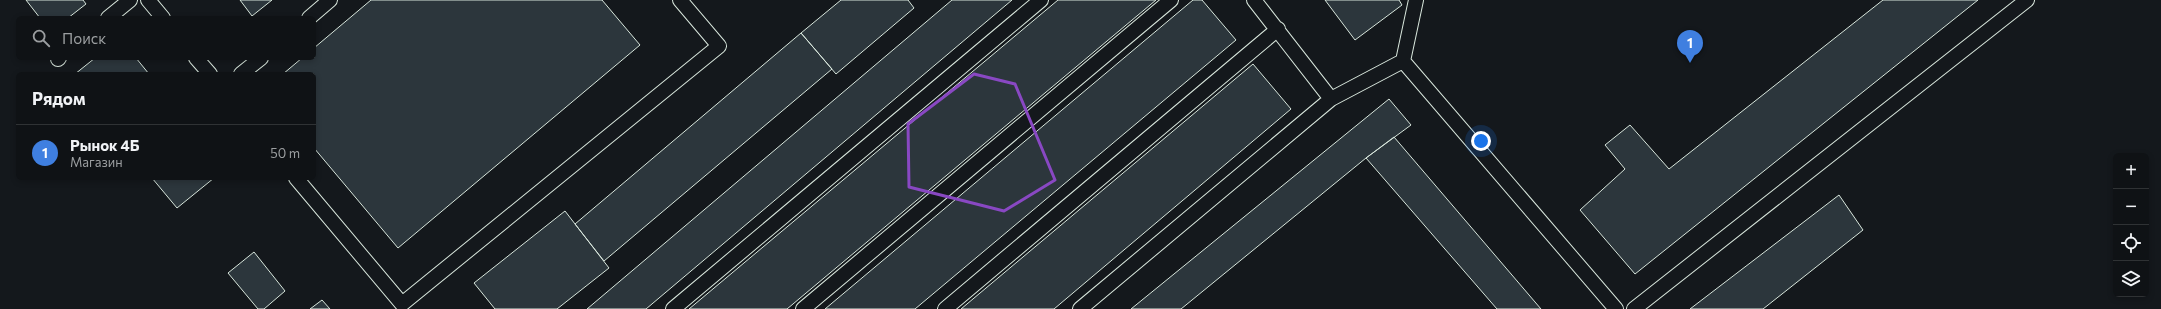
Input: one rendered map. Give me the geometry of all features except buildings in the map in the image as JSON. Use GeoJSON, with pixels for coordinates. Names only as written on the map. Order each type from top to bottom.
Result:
{"type":"FeatureCollection","features":[{"type":"Feature","properties":{"kind":"lane"},"geometry":{"type":"LineString","coordinates":[[110,16],[130,0]]}},
{"type":"Feature","properties":{"kind":"lane"},"geometry":{"type":"LineString","coordinates":[[148,0],[161,16]]}},
{"type":"Feature","properties":{"kind":"lane"},"geometry":{"type":"LineString","coordinates":[[311,16],[330,0]]}},
{"type":"Feature","properties":{"kind":"lane"},"geometry":{"type":"LineString","coordinates":[[298,180],[402,304],[719,46],[680,0]]}},
{"type":"Feature","properties":{"kind":"lane"},"geometry":{"type":"LineString","coordinates":[[673,309],[1041,0]]}},
{"type":"Feature","properties":{"kind":"lane"},"geometry":{"type":"LineString","coordinates":[[803,309],[1170,0]]}},
{"type":"Feature","properties":{"kind":"lane"},"geometry":{"type":"LineString","coordinates":[[1254,0],[1278,29],[1331,100]]}},
{"type":"Feature","properties":{"kind":"lane"},"geometry":{"type":"LineString","coordinates":[[1080,309],[1331,100],[1403,61],[1416,0]]}},
{"type":"Feature","properties":{"kind":"lane"},"geometry":{"type":"LineString","coordinates":[[1634,309],[2027,0]]}},
{"type":"Feature","properties":{"kind":"lane"},"geometry":{"type":"LineString","coordinates":[[945,309],[1278,29]]}},
{"type":"Feature","properties":{"kind":"lane"},"geometry":{"type":"LineString","coordinates":[[198,60],[208,72]]}},
{"type":"Feature","properties":{"kind":"lane"},"geometry":{"type":"LineString","coordinates":[[244,72],[258,60]]}},
{"type":"Feature","properties":{"kind":"lane"},"geometry":{"type":"LineString","coordinates":[[1403,61],[1616,309]]}},
{"type":"Feature","properties":{"kind":"highlighted area"},"geometry":{"type":"Polygon","coordinates":[[[974,74],[1015,84],[1055,180],[1004,211],[909,187],[908,124],[974,74]]]}},
{"type":"Feature","properties":{"kind":"place","name":"Рынок 4Б"},"geometry":{"type":"Point","coordinates":[1690,63]}}]}
